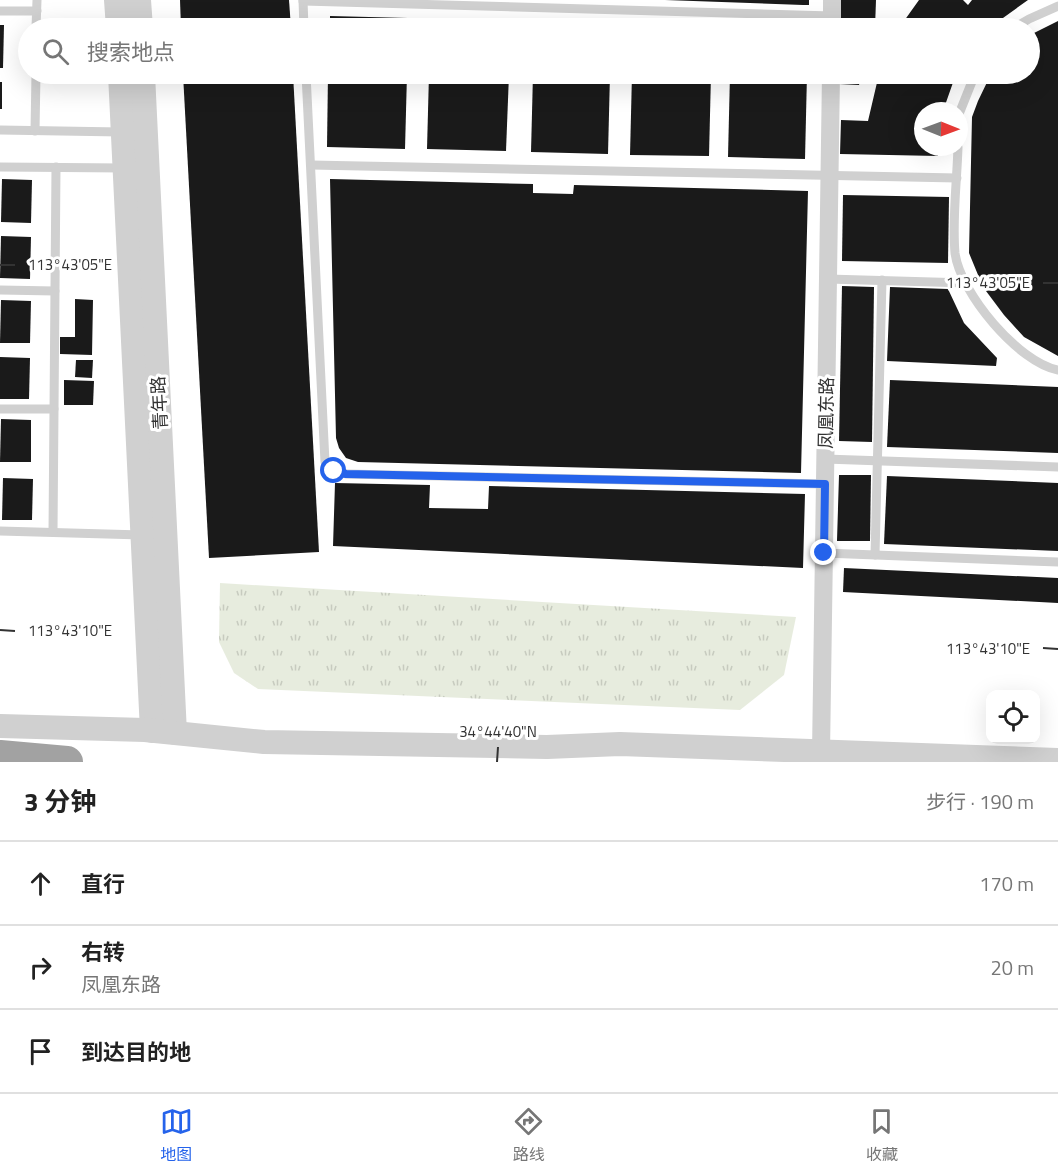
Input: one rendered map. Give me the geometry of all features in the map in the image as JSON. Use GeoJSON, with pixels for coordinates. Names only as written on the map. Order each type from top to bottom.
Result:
{"type":"FeatureCollection","features":[{"type":"Feature","properties":{"kind":"highway"},"geometry":{"type":"LineString","coordinates":[[0,756],[67,762]]}},
{"type":"Feature","properties":{"kind":"street"},"geometry":{"type":"LineString","coordinates":[[116,0],[117,18]]}},
{"type":"Feature","properties":{"kind":"street"},"geometry":{"type":"LineString","coordinates":[[139,0],[140,18]]}},
{"type":"Feature","properties":{"kind":"street","name":"青年路"},"geometry":{"type":"LineString","coordinates":[[121,84],[142,535],[163,732]]}},
{"type":"Feature","properties":{"kind":"street","name":"青年路"},"geometry":{"type":"LineString","coordinates":[[143,84],[163,732]]}},
{"type":"Feature","properties":{"kind":"street","name":"凤凰东路"},"geometry":{"type":"LineString","coordinates":[[821,753],[831,84]]}},
{"type":"Feature","properties":{"kind":"street"},"geometry":{"type":"LineString","coordinates":[[0,726],[163,732],[264,742],[547,747],[620,744],[1058,760]]}},
{"type":"Feature","properties":{"kind":"lane"},"geometry":{"type":"LineString","coordinates":[[37,0],[37,18]]}},
{"type":"Feature","properties":{"kind":"lane"},"geometry":{"type":"LineString","coordinates":[[304,18],[303,1],[832,15]]}},
{"type":"Feature","properties":{"kind":"lane"},"geometry":{"type":"LineString","coordinates":[[1031,18],[1058,6]]}},
{"type":"Feature","properties":{"kind":"lane"},"geometry":{"type":"LineString","coordinates":[[0,11],[37,11]]}},
{"type":"Feature","properties":{"kind":"lane"},"geometry":{"type":"LineString","coordinates":[[35,131],[36,84]]}},
{"type":"Feature","properties":{"kind":"lane"},"geometry":{"type":"LineString","coordinates":[[307,84],[325,462],[334,471],[346,474],[825,484]]}},
{"type":"Feature","properties":{"kind":"lane"},"geometry":{"type":"LineString","coordinates":[[964,102],[971,84]]}},
{"type":"Feature","properties":{"kind":"lane"},"geometry":{"type":"LineString","coordinates":[[0,130],[123,132]]}},
{"type":"Feature","properties":{"kind":"lane"},"geometry":{"type":"LineString","coordinates":[[958,156],[955,255],[971,294],[993,324],[1016,348],[1058,370]]}},
{"type":"Feature","properties":{"kind":"lane"},"geometry":{"type":"LineString","coordinates":[[311,165],[957,178]]}},
{"type":"Feature","properties":{"kind":"lane"},"geometry":{"type":"LineString","coordinates":[[0,167],[125,168]]}},
{"type":"Feature","properties":{"kind":"lane"},"geometry":{"type":"LineString","coordinates":[[53,532],[56,168]]}},
{"type":"Feature","properties":{"kind":"lane"},"geometry":{"type":"LineString","coordinates":[[828,279],[967,283]]}},
{"type":"Feature","properties":{"kind":"lane"},"geometry":{"type":"LineString","coordinates":[[875,555],[882,280]]}},
{"type":"Feature","properties":{"kind":"lane"},"geometry":{"type":"LineString","coordinates":[[0,290],[55,291]]}},
{"type":"Feature","properties":{"kind":"lane"},"geometry":{"type":"LineString","coordinates":[[0,409],[54,409]]}},
{"type":"Feature","properties":{"kind":"lane"},"geometry":{"type":"LineString","coordinates":[[825,459],[1058,467]]}},
{"type":"Feature","properties":{"kind":"lane"},"geometry":{"type":"LineString","coordinates":[[0,531],[142,535]]}},
{"type":"Feature","properties":{"kind":"lane"},"geometry":{"type":"LineString","coordinates":[[824,553],[1058,562]]}},
{"type":"Feature","properties":{"kind":"green space"},"geometry":{"type":"Polygon","coordinates":[[[220,583],[796,617],[784,675],[740,710],[258,689],[234,673],[219,642],[220,583]]]}},
{"type":"Feature","properties":{"kind":"building"},"geometry":{"type":"Polygon","coordinates":[[[180,0],[289,0],[290,18],[181,18],[180,0]]]}},
{"type":"Feature","properties":{"kind":"building"},"geometry":{"type":"Polygon","coordinates":[[[665,0],[809,0],[809,5],[803,5],[665,0]]]}},
{"type":"Feature","properties":{"kind":"building"},"geometry":{"type":"Polygon","coordinates":[[[841,0],[876,0],[875,18],[841,18],[841,0]]]}},
{"type":"Feature","properties":{"kind":"building"},"geometry":{"type":"Polygon","coordinates":[[[919,0],[963,0],[968,5],[972,0],[1028,0],[1003,18],[906,18],[919,0]]]}},
{"type":"Feature","properties":{"kind":"building"},"geometry":{"type":"Polygon","coordinates":[[[330,16],[408,18],[330,18],[330,16]]]}},
{"type":"Feature","properties":{"kind":"building"},"geometry":{"type":"Polygon","coordinates":[[[1058,21],[1058,356],[1024,337],[1004,315],[983,287],[969,253],[972,117],[986,84],[1040,84],[1040,30],[1058,21]]]}},
{"type":"Feature","properties":{"kind":"building"},"geometry":{"type":"Polygon","coordinates":[[[0,25],[4,25],[3,68],[0,68],[0,25]]]}},
{"type":"Feature","properties":{"kind":"building"},"geometry":{"type":"Polygon","coordinates":[[[0,82],[2,82],[2,109],[0,109],[0,82]]]}},
{"type":"Feature","properties":{"kind":"building"},"geometry":{"type":"Polygon","coordinates":[[[184,84],[294,84],[319,552],[209,558],[184,84]]]}},
{"type":"Feature","properties":{"kind":"building"},"geometry":{"type":"Polygon","coordinates":[[[328,84],[407,84],[405,149],[327,147],[328,84]]]}},
{"type":"Feature","properties":{"kind":"building"},"geometry":{"type":"Polygon","coordinates":[[[429,84],[509,84],[506,151],[427,149],[429,84]]]}},
{"type":"Feature","properties":{"kind":"building"},"geometry":{"type":"Polygon","coordinates":[[[533,84],[610,84],[608,154],[531,152],[533,84]]]}},
{"type":"Feature","properties":{"kind":"building"},"geometry":{"type":"Polygon","coordinates":[[[632,84],[711,84],[709,156],[630,155],[632,84]]]}},
{"type":"Feature","properties":{"kind":"building"},"geometry":{"type":"Polygon","coordinates":[[[730,84],[807,84],[805,159],[728,157],[730,84]]]}},
{"type":"Feature","properties":{"kind":"building"},"geometry":{"type":"Polygon","coordinates":[[[877,84],[952,84],[946,102],[914,102],[914,156],[840,154],[841,120],[868,121],[877,84]]]}},
{"type":"Feature","properties":{"kind":"building"},"geometry":{"type":"Polygon","coordinates":[[[2,179],[32,180],[31,223],[1,222],[2,179]]]}},
{"type":"Feature","properties":{"kind":"building"},"geometry":{"type":"Polygon","coordinates":[[[330,179],[533,184],[533,193],[573,194],[574,185],[808,191],[801,473],[358,462],[346,458],[336,438],[330,179]]]}},
{"type":"Feature","properties":{"kind":"building"},"geometry":{"type":"Polygon","coordinates":[[[843,195],[949,197],[948,263],[842,261],[843,195]]]}},
{"type":"Feature","properties":{"kind":"building"},"geometry":{"type":"Polygon","coordinates":[[[1,236],[31,237],[30,279],[0,278],[1,236]]]}},
{"type":"Feature","properties":{"kind":"building"},"geometry":{"type":"Polygon","coordinates":[[[842,286],[874,287],[872,442],[839,441],[842,286]]]}},
{"type":"Feature","properties":{"kind":"building"},"geometry":{"type":"Polygon","coordinates":[[[890,287],[948,289],[964,323],[997,358],[996,366],[887,361],[890,287]]]}},
{"type":"Feature","properties":{"kind":"building"},"geometry":{"type":"Polygon","coordinates":[[[75,299],[93,300],[92,355],[60,354],[60,337],[75,337],[75,299]]]}},
{"type":"Feature","properties":{"kind":"building"},"geometry":{"type":"Polygon","coordinates":[[[1,300],[31,301],[30,343],[0,343],[1,300]]]}},
{"type":"Feature","properties":{"kind":"building"},"geometry":{"type":"Polygon","coordinates":[[[0,357],[30,358],[29,399],[0,399],[0,357]]]}},
{"type":"Feature","properties":{"kind":"building"},"geometry":{"type":"Polygon","coordinates":[[[76,360],[93,360],[92,378],[75,377],[76,360]]]}},
{"type":"Feature","properties":{"kind":"building"},"geometry":{"type":"Polygon","coordinates":[[[64,380],[94,381],[93,405],[64,405],[64,380]]]}},
{"type":"Feature","properties":{"kind":"building"},"geometry":{"type":"Polygon","coordinates":[[[890,380],[1058,387],[1058,453],[887,447],[890,380]]]}},
{"type":"Feature","properties":{"kind":"building"},"geometry":{"type":"Polygon","coordinates":[[[1,419],[31,420],[31,462],[0,462],[1,419]]]}},
{"type":"Feature","properties":{"kind":"building"},"geometry":{"type":"Polygon","coordinates":[[[839,475],[871,475],[870,541],[837,541],[839,475]]]}},
{"type":"Feature","properties":{"kind":"building"},"geometry":{"type":"Polygon","coordinates":[[[887,476],[1058,483],[1058,551],[884,544],[887,476]]]}},
{"type":"Feature","properties":{"kind":"building"},"geometry":{"type":"Polygon","coordinates":[[[3,478],[33,479],[32,520],[2,520],[3,478]]]}},
{"type":"Feature","properties":{"kind":"building"},"geometry":{"type":"Polygon","coordinates":[[[335,483],[430,485],[429,508],[488,509],[489,486],[805,494],[803,568],[333,546],[335,483]]]}},
{"type":"Feature","properties":{"kind":"building"},"geometry":{"type":"Polygon","coordinates":[[[844,568],[1058,578],[1058,603],[843,592],[844,568]]]}},
{"type":"Feature","properties":{"kind":"route"},"geometry":{"type":"LineString","coordinates":[[334,471],[346,474],[825,484],[824,553]]}}]}
